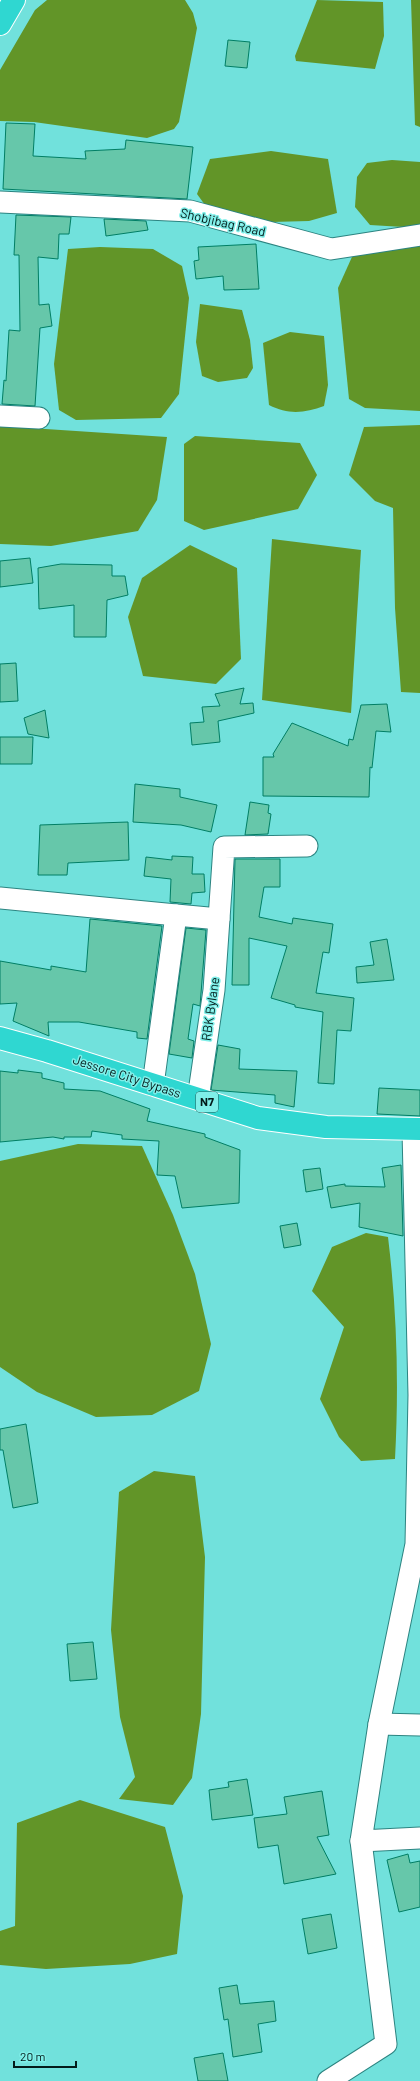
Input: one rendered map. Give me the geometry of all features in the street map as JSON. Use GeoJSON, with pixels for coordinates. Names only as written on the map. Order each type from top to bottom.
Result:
{"type":"FeatureCollection","features":[{"type":"Feature","properties":{"kind":"highway"},"geometry":{"type":"LineString","coordinates":[[0,24],[14,0]]}},
{"type":"Feature","properties":{"kind":"highway","name":"Jessore City Bypass"},"geometry":{"type":"LineString","coordinates":[[0,1038],[47,1051],[258,1118],[326,1126],[416,1129]]}},
{"type":"Feature","properties":{"kind":"street","name":"Shobjibag Road"},"geometry":{"type":"LineString","coordinates":[[0,202],[190,211],[331,249],[420,235]]}},
{"type":"Feature","properties":{"kind":"street"},"geometry":{"type":"LineString","coordinates":[[0,416],[40,418]]}},
{"type":"Feature","properties":{"kind":"street","name":"RBK Bylane"},"geometry":{"type":"LineString","coordinates":[[198,1098],[214,990],[224,847],[307,846]]}},
{"type":"Feature","properties":{"kind":"street"},"geometry":{"type":"LineString","coordinates":[[0,898],[219,919]]}},
{"type":"Feature","properties":{"kind":"street"},"geometry":{"type":"LineString","coordinates":[[154,1085],[176,915]]}},
{"type":"Feature","properties":{"kind":"street"},"geometry":{"type":"LineString","coordinates":[[328,2081],[386,2044],[361,1841],[379,1724],[416,1544],[419,1395],[416,1129]]}},
{"type":"Feature","properties":{"kind":"street"},"geometry":{"type":"LineString","coordinates":[[379,1724],[420,1724]]}},
{"type":"Feature","properties":{"kind":"street"},"geometry":{"type":"LineString","coordinates":[[361,1841],[420,1838]]}},
{"type":"Feature","properties":{"kind":"shaded area"},"geometry":{"type":"Polygon","coordinates":[[[47,0],[185,0],[193,13],[197,28],[179,122],[174,129],[147,138],[34,122],[0,121],[0,70],[35,10],[47,0]]]}},
{"type":"Feature","properties":{"kind":"shaded area"},"geometry":{"type":"Polygon","coordinates":[[[317,0],[383,2],[384,36],[375,69],[296,61],[295,56],[317,0]]]}},
{"type":"Feature","properties":{"kind":"shaded area"},"geometry":{"type":"Polygon","coordinates":[[[411,0],[420,0],[420,127],[415,125],[411,0]]]}},
{"type":"Feature","properties":{"kind":"shaded area"},"geometry":{"type":"Polygon","coordinates":[[[271,151],[328,159],[337,213],[309,221],[271,222],[205,205],[197,194],[210,159],[271,151]]]}},
{"type":"Feature","properties":{"kind":"shaded area"},"geometry":{"type":"Polygon","coordinates":[[[392,160],[420,162],[420,228],[370,225],[355,207],[357,177],[367,163],[392,160]]]}},
{"type":"Feature","properties":{"kind":"shaded area"},"geometry":{"type":"Polygon","coordinates":[[[420,243],[420,411],[365,408],[349,399],[338,288],[356,248],[420,243]]]}},
{"type":"Feature","properties":{"kind":"shaded area"},"geometry":{"type":"Polygon","coordinates":[[[100,247],[153,249],[182,266],[189,298],[179,394],[161,418],[76,420],[59,410],[54,364],[68,249],[100,247]]]}},
{"type":"Feature","properties":{"kind":"shaded area"},"geometry":{"type":"Polygon","coordinates":[[[200,304],[242,310],[250,340],[253,368],[247,378],[218,382],[202,376],[196,342],[200,304]]]}},
{"type":"Feature","properties":{"kind":"shaded area"},"geometry":{"type":"Polygon","coordinates":[[[290,332],[324,336],[328,385],[324,406],[310,410],[290,412],[269,405],[263,343],[290,332]]]}},
{"type":"Feature","properties":{"kind":"shaded area"},"geometry":{"type":"Polygon","coordinates":[[[420,425],[420,693],[401,692],[395,608],[393,508],[375,501],[349,475],[364,427],[420,425]]]}},
{"type":"Feature","properties":{"kind":"shaded area"},"geometry":{"type":"Polygon","coordinates":[[[0,426],[167,437],[157,500],[138,531],[51,546],[0,544],[0,426]]]}},
{"type":"Feature","properties":{"kind":"shaded area"},"geometry":{"type":"Polygon","coordinates":[[[195,436],[300,443],[317,475],[298,509],[204,530],[184,521],[184,444],[195,436]]]}},
{"type":"Feature","properties":{"kind":"shaded area"},"geometry":{"type":"Polygon","coordinates":[[[272,539],[361,550],[351,713],[262,700],[272,539]]]}},
{"type":"Feature","properties":{"kind":"shaded area"},"geometry":{"type":"Polygon","coordinates":[[[190,545],[237,568],[241,659],[216,684],[143,676],[128,617],[142,578],[190,545]]]}},
{"type":"Feature","properties":{"kind":"shaded area"},"geometry":{"type":"Polygon","coordinates":[[[78,1144],[142,1146],[173,1215],[195,1274],[211,1344],[199,1391],[152,1415],[96,1417],[37,1392],[0,1367],[0,1161],[78,1144]]]}},
{"type":"Feature","properties":{"kind":"shaded area"},"geometry":{"type":"Polygon","coordinates":[[[366,1233],[388,1237],[395,1320],[397,1404],[395,1459],[361,1461],[339,1437],[320,1399],[344,1327],[312,1291],[332,1247],[366,1233]]]}},
{"type":"Feature","properties":{"kind":"shaded area"},"geometry":{"type":"Polygon","coordinates":[[[154,1471],[195,1476],[205,1557],[201,1714],[192,1778],[173,1805],[119,1799],[135,1777],[120,1717],[111,1630],[119,1492],[154,1471]]]}},
{"type":"Feature","properties":{"kind":"shaded area"},"geometry":{"type":"Polygon","coordinates":[[[80,1800],[165,1827],[183,1896],[177,1954],[130,1964],[46,1969],[0,1965],[0,1931],[15,1926],[17,1823],[80,1800]]]}},
{"type":"Feature","properties":{"kind":"building"},"geometry":{"type":"Polygon","coordinates":[[[228,40],[250,42],[247,68],[225,66],[228,40]]]}},
{"type":"Feature","properties":{"kind":"building"},"geometry":{"type":"Polygon","coordinates":[[[6,123],[35,124],[33,156],[86,159],[85,151],[125,149],[126,140],[193,147],[187,199],[3,189],[6,123]]]}},
{"type":"Feature","properties":{"kind":"building"},"geometry":{"type":"Polygon","coordinates":[[[16,215],[71,217],[69,234],[59,234],[58,259],[38,257],[39,305],[49,304],[52,326],[40,328],[35,406],[2,404],[4,380],[6,381],[9,330],[20,331],[19,255],[14,255],[16,215]]]}},
{"type":"Feature","properties":{"kind":"building"},"geometry":{"type":"Polygon","coordinates":[[[104,219],[146,221],[148,230],[106,236],[104,219]]]}},
{"type":"Feature","properties":{"kind":"building"},"geometry":{"type":"Polygon","coordinates":[[[256,244],[259,289],[224,290],[223,276],[196,279],[194,261],[199,260],[198,247],[256,244]]]}},
{"type":"Feature","properties":{"kind":"building"},"geometry":{"type":"Polygon","coordinates":[[[30,558],[33,583],[0,587],[0,561],[30,558]]]}},
{"type":"Feature","properties":{"kind":"building"},"geometry":{"type":"Polygon","coordinates":[[[61,564],[112,565],[112,576],[125,576],[128,595],[107,600],[106,637],[74,637],[74,605],[39,609],[38,568],[61,564]]]}},
{"type":"Feature","properties":{"kind":"building"},"geometry":{"type":"Polygon","coordinates":[[[16,663],[18,701],[0,702],[0,664],[16,663]]]}},
{"type":"Feature","properties":{"kind":"building"},"geometry":{"type":"Polygon","coordinates":[[[244,688],[240,704],[253,703],[254,713],[218,721],[220,742],[192,745],[190,723],[204,722],[202,707],[220,706],[215,694],[244,688]]]}},
{"type":"Feature","properties":{"kind":"building"},"geometry":{"type":"Polygon","coordinates":[[[387,704],[391,732],[376,731],[372,768],[370,767],[369,797],[263,796],[263,757],[274,757],[273,754],[292,723],[348,746],[349,739],[353,740],[361,705],[387,704]]]}},
{"type":"Feature","properties":{"kind":"building"},"geometry":{"type":"Polygon","coordinates":[[[45,710],[49,738],[28,734],[24,718],[45,710]]]}},
{"type":"Feature","properties":{"kind":"building"},"geometry":{"type":"Polygon","coordinates":[[[0,737],[33,737],[32,764],[0,764],[0,737]]]}},
{"type":"Feature","properties":{"kind":"building"},"geometry":{"type":"Polygon","coordinates":[[[135,784],[180,789],[180,797],[217,805],[211,832],[181,825],[133,822],[135,784]]]}},
{"type":"Feature","properties":{"kind":"building"},"geometry":{"type":"Polygon","coordinates":[[[250,802],[269,805],[268,813],[271,814],[268,834],[245,835],[250,802]]]}},
{"type":"Feature","properties":{"kind":"building"},"geometry":{"type":"Polygon","coordinates":[[[128,822],[129,860],[68,863],[67,875],[38,875],[40,825],[128,822]]]}},
{"type":"Feature","properties":{"kind":"building"},"geometry":{"type":"Polygon","coordinates":[[[172,856],[193,857],[192,874],[204,874],[205,892],[192,893],[191,904],[170,902],[171,879],[144,876],[146,857],[172,860],[172,856]]]}},
{"type":"Feature","properties":{"kind":"building"},"geometry":{"type":"Polygon","coordinates":[[[235,859],[280,859],[280,887],[264,887],[259,917],[292,924],[293,918],[333,924],[329,953],[323,952],[316,993],[354,998],[351,1031],[337,1030],[334,1084],[318,1083],[323,1012],[295,1007],[295,1005],[271,998],[287,946],[249,938],[249,985],[232,985],[235,859]]]}},
{"type":"Feature","properties":{"kind":"building"},"geometry":{"type":"Polygon","coordinates":[[[90,919],[162,926],[147,1039],[137,1038],[137,1032],[79,1022],[48,1022],[49,1036],[13,1021],[17,1003],[0,1004],[0,961],[51,970],[51,966],[86,972],[90,919]]]}},
{"type":"Feature","properties":{"kind":"building"},"geometry":{"type":"Polygon","coordinates":[[[186,928],[206,930],[200,1006],[193,1004],[188,1039],[194,1041],[192,1058],[169,1054],[186,928]]]}},
{"type":"Feature","properties":{"kind":"building"},"geometry":{"type":"Polygon","coordinates":[[[387,939],[394,980],[357,983],[356,967],[374,965],[370,942],[387,939]]]}},
{"type":"Feature","properties":{"kind":"building"},"geometry":{"type":"Polygon","coordinates":[[[218,1045],[240,1049],[239,1069],[297,1071],[294,1107],[275,1103],[275,1095],[211,1090],[218,1045]]]}},
{"type":"Feature","properties":{"kind":"building"},"geometry":{"type":"Polygon","coordinates":[[[18,1070],[42,1073],[42,1078],[64,1083],[64,1089],[100,1091],[150,1109],[147,1121],[205,1134],[205,1137],[240,1150],[239,1203],[182,1208],[175,1176],[157,1175],[159,1141],[122,1139],[122,1135],[92,1131],[91,1137],[64,1137],[64,1139],[53,1137],[0,1142],[0,1071],[18,1073],[18,1070]]]}},
{"type":"Feature","properties":{"kind":"building"},"geometry":{"type":"Polygon","coordinates":[[[379,1088],[420,1090],[420,1116],[377,1114],[379,1088]]]}},
{"type":"Feature","properties":{"kind":"building"},"geometry":{"type":"Polygon","coordinates":[[[401,1165],[403,1236],[359,1227],[360,1203],[331,1208],[327,1187],[345,1184],[345,1186],[385,1187],[382,1168],[401,1165]]]}},
{"type":"Feature","properties":{"kind":"building"},"geometry":{"type":"Polygon","coordinates":[[[320,1168],[323,1189],[306,1192],[303,1170],[320,1168]]]}},
{"type":"Feature","properties":{"kind":"building"},"geometry":{"type":"Polygon","coordinates":[[[297,1223],[301,1245],[284,1248],[280,1226],[297,1223]]]}},
{"type":"Feature","properties":{"kind":"building"},"geometry":{"type":"Polygon","coordinates":[[[26,1424],[38,1503],[13,1508],[3,1450],[0,1450],[0,1429],[26,1424]]]}},
{"type":"Feature","properties":{"kind":"building"},"geometry":{"type":"Polygon","coordinates":[[[93,1642],[97,1679],[70,1681],[67,1644],[93,1642]]]}},
{"type":"Feature","properties":{"kind":"building"},"geometry":{"type":"Polygon","coordinates":[[[247,1779],[253,1815],[212,1820],[209,1790],[229,1787],[228,1782],[247,1779]]]}},
{"type":"Feature","properties":{"kind":"building"},"geometry":{"type":"Polygon","coordinates":[[[322,1791],[329,1835],[317,1837],[336,1874],[284,1884],[278,1845],[258,1848],[254,1818],[287,1814],[284,1797],[322,1791]]]}},
{"type":"Feature","properties":{"kind":"building"},"geometry":{"type":"Polygon","coordinates":[[[408,1854],[410,1863],[420,1861],[420,1907],[399,1912],[387,1860],[408,1854]]]}},
{"type":"Feature","properties":{"kind":"building"},"geometry":{"type":"Polygon","coordinates":[[[331,1914],[337,1948],[308,1954],[302,1919],[331,1914]]]}},
{"type":"Feature","properties":{"kind":"building"},"geometry":{"type":"Polygon","coordinates":[[[237,1985],[240,2004],[274,2001],[276,2021],[258,2024],[262,2052],[233,2057],[228,2019],[224,2020],[219,1988],[237,1985]]]}},
{"type":"Feature","properties":{"kind":"building"},"geometry":{"type":"Polygon","coordinates":[[[223,2053],[228,2081],[198,2081],[194,2058],[223,2053]]]}}]}
